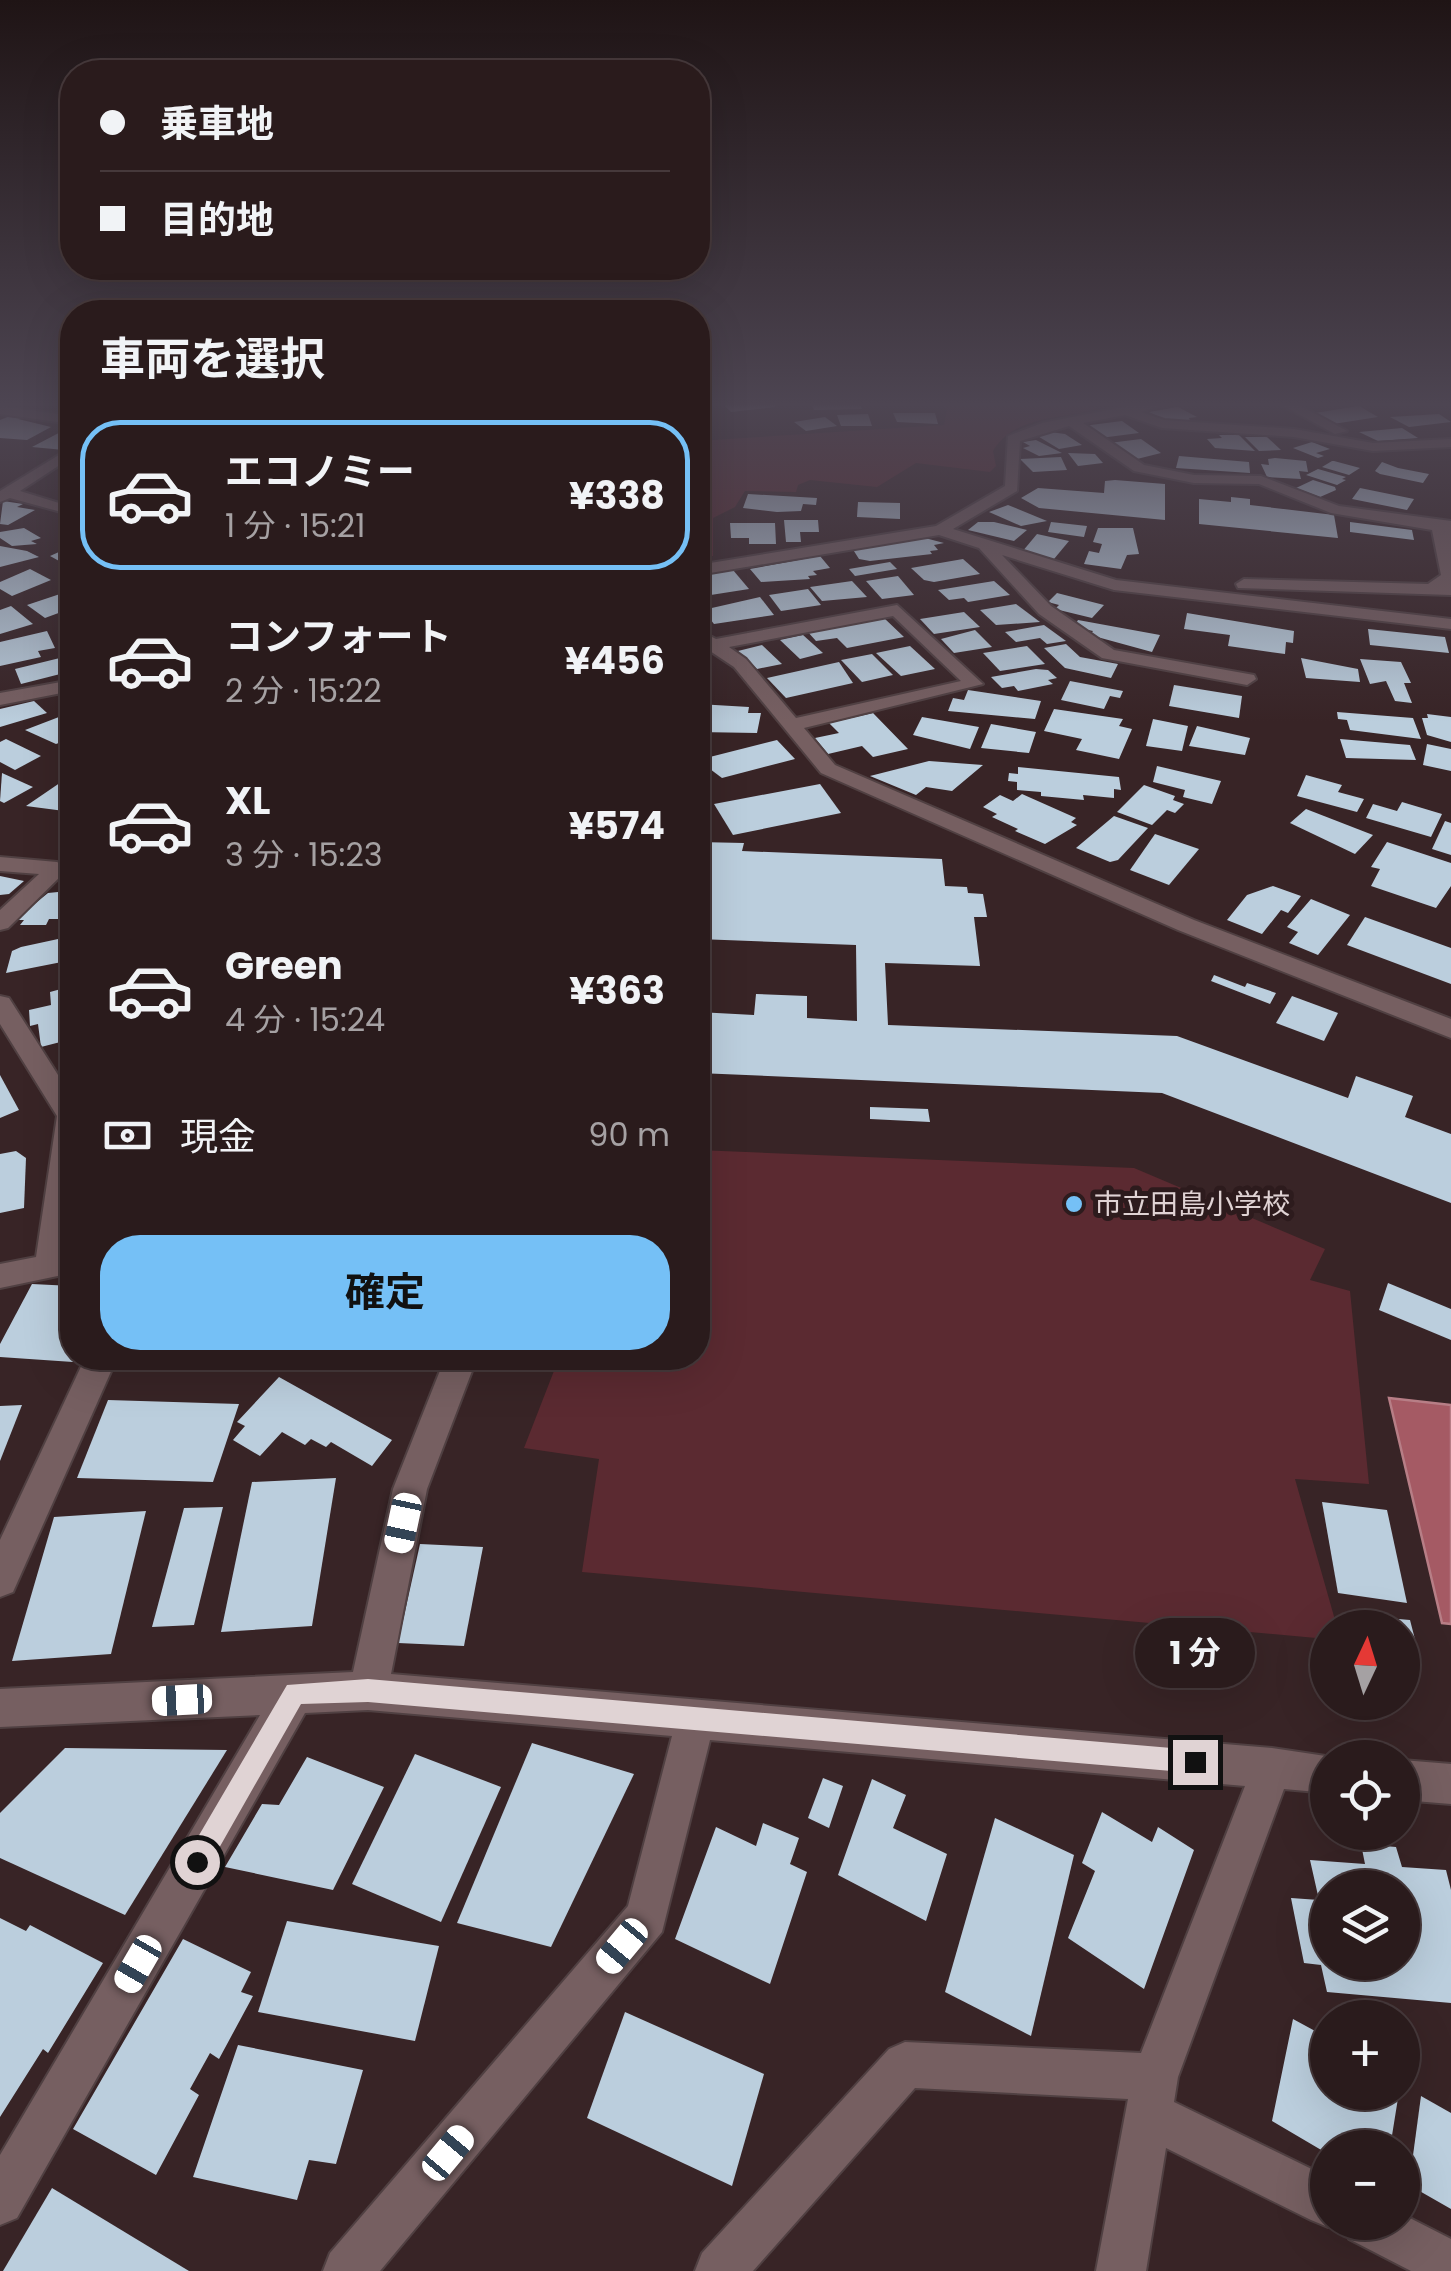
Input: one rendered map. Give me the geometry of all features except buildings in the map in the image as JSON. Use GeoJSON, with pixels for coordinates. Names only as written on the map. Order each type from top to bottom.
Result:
{"type":"FeatureCollection","features":[{"type":"Feature","properties":{"kind":"street"},"geometry":{"type":"LineString","coordinates":[[710,568],[940,530],[974,510]]}},
{"type":"Feature","properties":{"kind":"street"},"geometry":{"type":"LineString","coordinates":[[1336,510],[1445,526],[1450,577],[1432,589]]}},
{"type":"Feature","properties":{"kind":"street"},"geometry":{"type":"LineString","coordinates":[[940,530],[1114,585],[1451,624]]}},
{"type":"Feature","properties":{"kind":"street"},"geometry":{"type":"LineString","coordinates":[[986,547],[1045,610],[1108,654],[1247,680]]}},
{"type":"Feature","properties":{"kind":"street"},"geometry":{"type":"LineString","coordinates":[[1114,585],[1132,578],[1451,590]]}},
{"type":"Feature","properties":{"kind":"street"},"geometry":{"type":"LineString","coordinates":[[710,639],[897,610],[974,684],[792,725]]}},
{"type":"Feature","properties":{"kind":"street"},"geometry":{"type":"LineString","coordinates":[[710,643],[740,663],[828,768],[1186,925],[1451,1029]]}},
{"type":"Feature","properties":{"kind":"street"},"geometry":{"type":"LineString","coordinates":[[0,700],[60,688]]}},
{"type":"Feature","properties":{"kind":"street"},"geometry":{"type":"LineString","coordinates":[[0,864],[60,869]]}},
{"type":"Feature","properties":{"kind":"street"},"geometry":{"type":"LineString","coordinates":[[0,923],[60,873]]}},
{"type":"Feature","properties":{"kind":"street"},"geometry":{"type":"LineString","coordinates":[[0,1004],[60,1097]]}},
{"type":"Feature","properties":{"kind":"street"},"geometry":{"type":"LineString","coordinates":[[0,1276],[60,1264]]}},
{"type":"Feature","properties":{"kind":"street"},"geometry":{"type":"LineString","coordinates":[[0,1580],[96,1370]]}},
{"type":"Feature","properties":{"kind":"street"},"geometry":{"type":"LineString","coordinates":[[368,1691],[410,1489],[457,1370]]}},
{"type":"Feature","properties":{"kind":"street"},"geometry":{"type":"LineString","coordinates":[[0,1708],[368,1691],[1310,1771]]}},
{"type":"Feature","properties":{"kind":"street"},"geometry":{"type":"LineString","coordinates":[[0,2201],[295,1693]]}},
{"type":"Feature","properties":{"kind":"street"},"geometry":{"type":"LineString","coordinates":[[348,2271],[647,1917],[696,1718]]}},
{"type":"Feature","properties":{"kind":"street"},"geometry":{"type":"LineString","coordinates":[[1122,2271],[1152,2096],[1272,1768]]}},
{"type":"Feature","properties":{"kind":"street"},"geometry":{"type":"LineString","coordinates":[[1420,1781],[1451,1784]]}},
{"type":"Feature","properties":{"kind":"street"},"geometry":{"type":"LineString","coordinates":[[720,2271],[904,2065],[1152,2096],[1310,2192]]}},
{"type":"Feature","properties":{"kind":"street"},"geometry":{"type":"LineString","coordinates":[[1402,2240],[1451,2265]]}},
{"type":"Feature","properties":{"kind":"shaded area"},"geometry":{"type":"Polygon","coordinates":[[[710,510],[729,510],[713,518],[710,556],[710,510]]]}},
{"type":"Feature","properties":{"kind":"shaded area"},"geometry":{"type":"Polygon","coordinates":[[[710,1150],[1134,1168],[1325,1249],[1310,1280],[1350,1291],[1369,1484],[1295,1479],[1332,1610],[1310,1610],[1310,1637],[582,1572],[599,1459],[524,1448],[554,1370],[710,1370],[710,1150]]]}},
{"type":"Feature","properties":{"kind":"shaded area"},"geometry":{"type":"Polygon","coordinates":[[[1389,1398],[1451,1405],[1451,1624],[1442,1623],[1389,1398]]]}},
{"type":"Feature","properties":{"kind":"place","name":"市立田島小学校"},"geometry":{"type":"Point","coordinates":[1074,1204]}},
{"type":"Feature","properties":{"kind":"route"},"geometry":{"type":"LineString","coordinates":[[197,1862],[295,1693],[368,1691],[1195,1762]]}}]}
